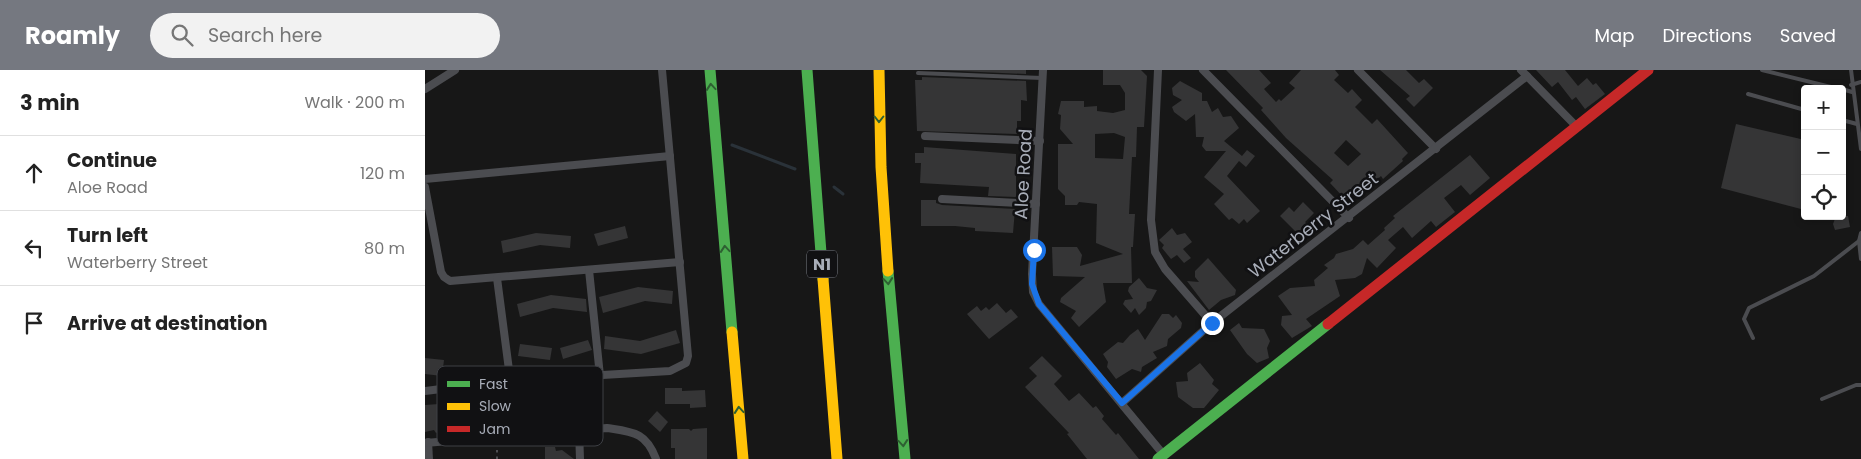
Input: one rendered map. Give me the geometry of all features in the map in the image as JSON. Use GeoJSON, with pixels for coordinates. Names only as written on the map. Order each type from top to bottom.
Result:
{"type":"FeatureCollection","features":[{"type":"Feature","properties":{"kind":"main road"},"geometry":{"type":"LineString","coordinates":[[710,70],[743,459]]}},
{"type":"Feature","properties":{"kind":"main road","name":"N1"},"geometry":{"type":"LineString","coordinates":[[807,70],[837,459]]}},
{"type":"Feature","properties":{"kind":"main road"},"geometry":{"type":"LineString","coordinates":[[879,70],[879,137],[885,245],[905,459]]}},
{"type":"Feature","properties":{"kind":"main road"},"geometry":{"type":"LineString","coordinates":[[1158,453],[1648,70]]}},
{"type":"Feature","properties":{"kind":"street"},"geometry":{"type":"LineString","coordinates":[[425,88],[455,70]]}},
{"type":"Feature","properties":{"kind":"street"},"geometry":{"type":"LineString","coordinates":[[603,376],[670,371],[686,363],[688,356],[662,70]]}},
{"type":"Feature","properties":{"kind":"street"},"geometry":{"type":"LineString","coordinates":[[1159,70],[1151,220],[1155,252],[1165,269],[1212,323]]}},
{"type":"Feature","properties":{"kind":"street"},"geometry":{"type":"LineString","coordinates":[[1203,70],[1349,218]]}},
{"type":"Feature","properties":{"kind":"street"},"geometry":{"type":"LineString","coordinates":[[1358,70],[1436,148]]}},
{"type":"Feature","properties":{"kind":"street"},"geometry":{"type":"LineString","coordinates":[[1524,73],[1576,126]]}},
{"type":"Feature","properties":{"kind":"street","name":"Waterberry Street"},"geometry":{"type":"LineString","coordinates":[[1122,403],[1212,323],[1349,218],[1436,148],[1524,73]]}},
{"type":"Feature","properties":{"kind":"street","name":"Aloe Road"},"geometry":{"type":"LineString","coordinates":[[1042,74],[1033,292],[1039,304],[1122,403],[1158,453]]}},
{"type":"Feature","properties":{"kind":"street"},"geometry":{"type":"LineString","coordinates":[[925,136],[1040,141]]}},
{"type":"Feature","properties":{"kind":"street"},"geometry":{"type":"LineString","coordinates":[[425,178],[670,156]]}},
{"type":"Feature","properties":{"kind":"street"},"geometry":{"type":"LineString","coordinates":[[425,186],[441,272],[444,277],[458,281],[680,262]]}},
{"type":"Feature","properties":{"kind":"street"},"geometry":{"type":"LineString","coordinates":[[942,198],[1036,204]]}},
{"type":"Feature","properties":{"kind":"street"},"geometry":{"type":"LineString","coordinates":[[589,270],[599,366]]}},
{"type":"Feature","properties":{"kind":"street"},"geometry":{"type":"LineString","coordinates":[[497,278],[508,366]]}},
{"type":"Feature","properties":{"kind":"street"},"geometry":{"type":"LineString","coordinates":[[603,428],[632,432],[644,438],[656,459]]}},
{"type":"Feature","properties":{"kind":"street"},"geometry":{"type":"LineString","coordinates":[[427,442],[429,459]]}},
{"type":"Feature","properties":{"kind":"street"},"geometry":{"type":"LineString","coordinates":[[580,446],[580,459]]}},
{"type":"Feature","properties":{"kind":"lane"},"geometry":{"type":"LineString","coordinates":[[1762,70],[1824,85]]}},
{"type":"Feature","properties":{"kind":"lane"},"geometry":{"type":"LineString","coordinates":[[1851,70],[1851,85],[1861,149]]}},
{"type":"Feature","properties":{"kind":"lane"},"geometry":{"type":"LineString","coordinates":[[918,73],[1042,74]]}},
{"type":"Feature","properties":{"kind":"lane"},"geometry":{"type":"LineString","coordinates":[[1851,85],[1861,82]]}},
{"type":"Feature","properties":{"kind":"lane"},"geometry":{"type":"LineString","coordinates":[[1846,90],[1852,92]]}},
{"type":"Feature","properties":{"kind":"lane"},"geometry":{"type":"LineString","coordinates":[[1748,94],[1801,109]]}},
{"type":"Feature","properties":{"kind":"lane"},"geometry":{"type":"LineString","coordinates":[[1846,121],[1857,124]]}},
{"type":"Feature","properties":{"kind":"lane"},"geometry":{"type":"LineString","coordinates":[[1861,233],[1859,241],[1861,259]]}},
{"type":"Feature","properties":{"kind":"lane"},"geometry":{"type":"LineString","coordinates":[[1753,338],[1744,319],[1749,308],[1814,276],[1859,241]]}},
{"type":"Feature","properties":{"kind":"lane"},"geometry":{"type":"LineString","coordinates":[[1822,399],[1855,385],[1861,385]]}},
{"type":"Feature","properties":{"kind":"path"},"geometry":{"type":"LineString","coordinates":[[497,446],[497,459]]}},
{"type":"Feature","properties":{"kind":"building"},"geometry":{"type":"Polygon","coordinates":[[[937,70],[1026,70],[1026,74],[937,70]]]}},
{"type":"Feature","properties":{"kind":"building"},"geometry":{"type":"Polygon","coordinates":[[[1103,70],[1141,70],[1147,76],[1144,127],[1137,127],[1136,157],[1132,157],[1129,214],[1135,214],[1133,247],[1131,247],[1132,283],[1103,283],[1106,302],[1079,327],[1071,318],[1076,311],[1060,302],[1061,298],[1085,277],[1053,276],[1052,247],[1077,247],[1082,255],[1080,266],[1123,254],[1096,243],[1097,204],[1079,202],[1077,205],[1065,205],[1065,196],[1058,189],[1058,144],[1073,144],[1060,129],[1061,115],[1058,114],[1061,101],[1084,101],[1084,107],[1097,106],[1097,111],[1113,113],[1125,110],[1125,93],[1120,85],[1103,85],[1103,70]],[[1114,133],[1095,134],[1095,158],[1123,159],[1125,137],[1114,133]]]}},
{"type":"Feature","properties":{"kind":"building"},"geometry":{"type":"Polygon","coordinates":[[[1226,70],[1259,70],[1271,83],[1264,89],[1276,102],[1279,99],[1281,101],[1295,88],[1289,83],[1301,70],[1335,70],[1339,75],[1334,80],[1348,93],[1352,89],[1362,100],[1355,107],[1372,124],[1377,119],[1408,153],[1402,159],[1403,161],[1383,179],[1381,176],[1363,192],[1358,187],[1345,199],[1330,183],[1333,180],[1286,138],[1261,110],[1263,108],[1226,70]],[[1346,140],[1334,153],[1348,166],[1361,154],[1346,140]]]}},
{"type":"Feature","properties":{"kind":"building"},"geometry":{"type":"Polygon","coordinates":[[[1380,70],[1406,70],[1419,83],[1424,79],[1433,88],[1414,107],[1406,99],[1410,96],[1380,70]]]}},
{"type":"Feature","properties":{"kind":"building"},"geometry":{"type":"Polygon","coordinates":[[[1536,70],[1565,70],[1578,86],[1587,78],[1593,85],[1596,83],[1605,94],[1585,109],[1576,97],[1572,100],[1558,82],[1552,87],[1536,70]]]}},
{"type":"Feature","properties":{"kind":"building"},"geometry":{"type":"Polygon","coordinates":[[[922,77],[1026,81],[1027,101],[1021,100],[1021,121],[1017,121],[1017,134],[917,131],[915,80],[922,80],[922,77]]]}},
{"type":"Feature","properties":{"kind":"building"},"geometry":{"type":"Polygon","coordinates":[[[1180,81],[1202,93],[1202,101],[1207,101],[1212,112],[1218,108],[1223,117],[1231,116],[1239,128],[1224,141],[1242,156],[1247,150],[1255,156],[1246,167],[1239,161],[1227,176],[1260,211],[1247,223],[1244,219],[1239,224],[1232,218],[1229,220],[1214,204],[1224,194],[1204,177],[1226,151],[1206,151],[1202,146],[1204,137],[1196,137],[1195,114],[1186,121],[1174,112],[1172,107],[1182,100],[1173,95],[1172,88],[1180,81]]]}},
{"type":"Feature","properties":{"kind":"building"},"geometry":{"type":"Polygon","coordinates":[[[1736,124],[1801,139],[1801,209],[1721,188],[1736,124]]]}},
{"type":"Feature","properties":{"kind":"building"},"geometry":{"type":"Polygon","coordinates":[[[924,147],[1016,154],[1016,197],[988,196],[989,187],[920,183],[921,163],[915,163],[915,153],[924,153],[924,147]]]}},
{"type":"Feature","properties":{"kind":"building"},"geometry":{"type":"Polygon","coordinates":[[[1470,155],[1490,178],[1470,195],[1461,185],[1444,198],[1455,212],[1436,227],[1431,221],[1412,238],[1403,227],[1388,240],[1396,248],[1377,268],[1367,258],[1362,274],[1355,278],[1335,280],[1340,296],[1306,319],[1312,326],[1292,338],[1281,325],[1282,316],[1292,315],[1278,296],[1290,288],[1315,286],[1314,280],[1328,268],[1324,265],[1334,258],[1336,254],[1353,249],[1363,240],[1368,245],[1385,230],[1384,228],[1395,218],[1393,216],[1470,155]]]}},
{"type":"Feature","properties":{"kind":"building"},"geometry":{"type":"Polygon","coordinates":[[[921,200],[936,200],[936,203],[942,205],[1015,209],[1013,233],[975,231],[975,228],[955,226],[921,226],[921,200]]]}},
{"type":"Feature","properties":{"kind":"building"},"geometry":{"type":"Polygon","coordinates":[[[1303,202],[1314,213],[1305,222],[1308,225],[1299,235],[1280,216],[1289,207],[1294,212],[1303,202]]]}},
{"type":"Feature","properties":{"kind":"building"},"geometry":{"type":"Polygon","coordinates":[[[1846,216],[1848,216],[1850,227],[1835,230],[1833,224],[1834,220],[1846,220],[1846,216]]]}},
{"type":"Feature","properties":{"kind":"building"},"geometry":{"type":"Polygon","coordinates":[[[625,226],[628,238],[598,246],[594,234],[625,226]]]}},
{"type":"Feature","properties":{"kind":"building"},"geometry":{"type":"Polygon","coordinates":[[[1172,228],[1177,235],[1185,233],[1192,242],[1183,249],[1191,258],[1184,263],[1177,255],[1171,259],[1162,248],[1164,245],[1159,240],[1172,228]]]}},
{"type":"Feature","properties":{"kind":"building"},"geometry":{"type":"Polygon","coordinates":[[[536,233],[571,236],[570,248],[540,245],[503,253],[501,241],[536,233]]]}},
{"type":"Feature","properties":{"kind":"building"},"geometry":{"type":"Polygon","coordinates":[[[1208,258],[1236,290],[1235,295],[1221,300],[1209,310],[1187,281],[1199,282],[1195,277],[1195,271],[1208,258]]]}},
{"type":"Feature","properties":{"kind":"building"},"geometry":{"type":"Polygon","coordinates":[[[1139,278],[1147,288],[1157,290],[1151,301],[1147,302],[1146,308],[1139,315],[1135,308],[1131,313],[1123,304],[1125,300],[1133,299],[1128,291],[1129,287],[1139,278]]]}},
{"type":"Feature","properties":{"kind":"building"},"geometry":{"type":"Polygon","coordinates":[[[638,287],[673,291],[672,304],[645,301],[603,313],[599,297],[638,287]]]}},
{"type":"Feature","properties":{"kind":"building"},"geometry":{"type":"Polygon","coordinates":[[[551,295],[586,299],[587,312],[553,308],[520,317],[517,304],[551,295]]]}},
{"type":"Feature","properties":{"kind":"building"},"geometry":{"type":"Polygon","coordinates":[[[997,303],[1006,313],[1011,309],[1018,317],[989,339],[967,314],[977,306],[981,311],[986,307],[989,310],[997,303]]]}},
{"type":"Feature","properties":{"kind":"building"},"geometry":{"type":"Polygon","coordinates":[[[1162,314],[1169,314],[1173,318],[1176,315],[1182,323],[1181,328],[1168,339],[1167,346],[1153,352],[1157,358],[1142,367],[1141,372],[1132,369],[1116,379],[1107,367],[1108,362],[1103,354],[1118,342],[1123,343],[1138,329],[1145,340],[1162,314]]]}},
{"type":"Feature","properties":{"kind":"building"},"geometry":{"type":"Polygon","coordinates":[[[1239,323],[1242,328],[1264,329],[1270,341],[1267,348],[1269,358],[1257,363],[1247,354],[1230,330],[1239,323]]]}},
{"type":"Feature","properties":{"kind":"building"},"geometry":{"type":"Polygon","coordinates":[[[676,330],[680,343],[641,354],[604,349],[605,336],[640,341],[676,330]]]}},
{"type":"Feature","properties":{"kind":"building"},"geometry":{"type":"Polygon","coordinates":[[[588,340],[592,350],[563,359],[560,348],[588,340]]]}},
{"type":"Feature","properties":{"kind":"building"},"geometry":{"type":"Polygon","coordinates":[[[520,344],[552,348],[550,360],[518,356],[520,344]]]}},
{"type":"Feature","properties":{"kind":"building"},"geometry":{"type":"Polygon","coordinates":[[[1042,356],[1062,376],[1054,384],[1069,401],[1079,393],[1093,408],[1096,406],[1104,416],[1102,419],[1116,435],[1118,433],[1139,459],[1087,459],[1067,434],[1069,433],[1025,387],[1037,376],[1029,368],[1042,356]]]}},
{"type":"Feature","properties":{"kind":"building"},"geometry":{"type":"Polygon","coordinates":[[[425,358],[444,360],[443,366],[437,366],[437,375],[425,374],[425,358]]]}},
{"type":"Feature","properties":{"kind":"building"},"geometry":{"type":"Polygon","coordinates":[[[1200,363],[1214,380],[1212,384],[1219,390],[1204,408],[1193,408],[1178,397],[1176,382],[1188,381],[1187,373],[1200,363]]]}},
{"type":"Feature","properties":{"kind":"building"},"geometry":{"type":"Polygon","coordinates":[[[665,388],[682,388],[682,391],[705,390],[706,407],[690,408],[690,404],[665,404],[665,388]]]}},
{"type":"Feature","properties":{"kind":"building"},"geometry":{"type":"Polygon","coordinates":[[[437,404],[436,433],[434,430],[425,432],[425,405],[437,404]]]}},
{"type":"Feature","properties":{"kind":"building"},"geometry":{"type":"Polygon","coordinates":[[[657,411],[668,422],[660,432],[648,421],[657,411]]]}},
{"type":"Feature","properties":{"kind":"building"},"geometry":{"type":"Polygon","coordinates":[[[707,428],[707,459],[675,459],[675,448],[671,448],[671,429],[689,429],[691,431],[693,429],[707,428]]]}},
{"type":"Feature","properties":{"kind":"building"},"geometry":{"type":"Polygon","coordinates":[[[545,447],[555,447],[556,451],[562,450],[574,459],[545,459],[545,447]]]}},
{"type":"Feature","properties":{"kind":"waterway"},"geometry":{"type":"LineString","coordinates":[[732,145],[795,169]]}},
{"type":"Feature","properties":{"kind":"waterway"},"geometry":{"type":"LineString","coordinates":[[834,187],[843,194]]}},
{"type":"Feature","properties":{"kind":"traffic: fast"},"geometry":{"type":"LineString","coordinates":[[710,70],[732,332]]}},
{"type":"Feature","properties":{"kind":"traffic: fast"},"geometry":{"type":"LineString","coordinates":[[807,70],[823,279]]}},
{"type":"Feature","properties":{"kind":"traffic: fast"},"geometry":{"type":"LineString","coordinates":[[888,271],[905,459]]}},
{"type":"Feature","properties":{"kind":"traffic: fast"},"geometry":{"type":"LineString","coordinates":[[1158,459],[1328,324]]}},
{"type":"Feature","properties":{"kind":"traffic: slow"},"geometry":{"type":"LineString","coordinates":[[879,70],[881,167],[888,271]]}},
{"type":"Feature","properties":{"kind":"traffic: slow"},"geometry":{"type":"LineString","coordinates":[[823,279],[837,459]]}},
{"type":"Feature","properties":{"kind":"traffic: slow"},"geometry":{"type":"LineString","coordinates":[[732,332],[743,459]]}},
{"type":"Feature","properties":{"kind":"traffic: jam"},"geometry":{"type":"LineString","coordinates":[[1328,324],[1648,70]]}},
{"type":"Feature","properties":{"kind":"route"},"geometry":{"type":"LineString","coordinates":[[1034,250],[1032,284],[1033,292],[1039,304],[1122,403],[1212,323]]}}]}
